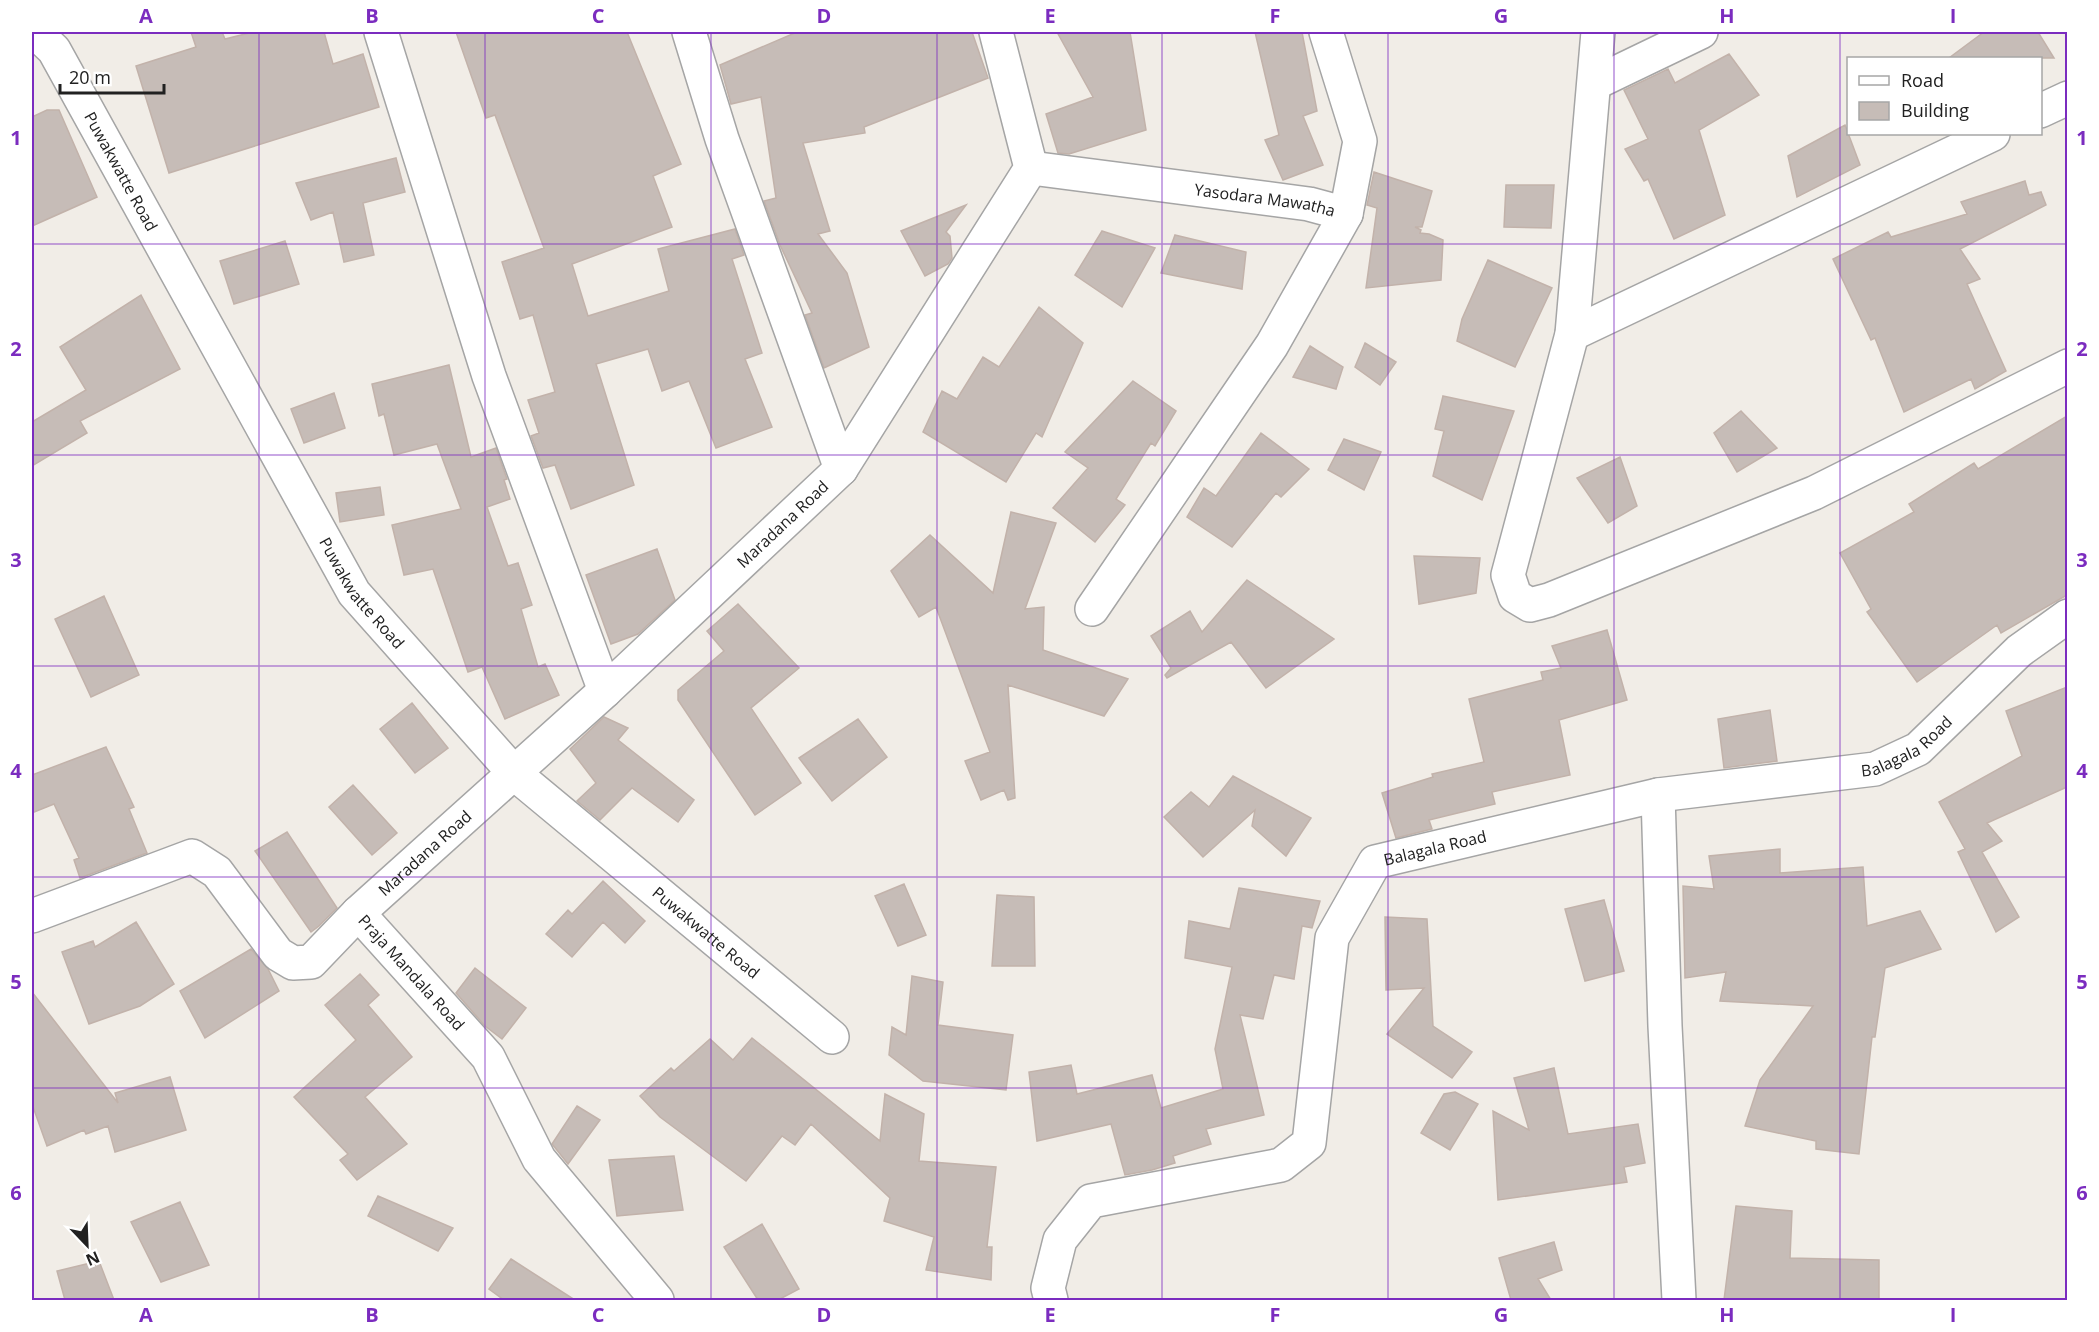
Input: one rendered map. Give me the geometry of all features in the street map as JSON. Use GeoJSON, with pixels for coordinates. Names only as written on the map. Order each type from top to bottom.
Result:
{"type":"FeatureCollection","features":[{"type":"Feature","properties":{"kind":"street","name":"Puwakwatte Road"},"geometry":{"type":"LineString","coordinates":[[36,32],[54,50],[354,593],[515,774],[832,1037]]}},
{"type":"Feature","properties":{"kind":"street"},"geometry":{"type":"LineString","coordinates":[[381,32],[489,376],[605,691]]}},
{"type":"Feature","properties":{"kind":"street"},"geometry":{"type":"LineString","coordinates":[[689,32],[722,139],[841,470]]}},
{"type":"Feature","properties":{"kind":"street"},"geometry":{"type":"LineString","coordinates":[[996,32],[1031,168]]}},
{"type":"Feature","properties":{"kind":"street","name":"Yasodara Mawatha"},"geometry":{"type":"LineString","coordinates":[[1031,168],[1309,204],[1346,214],[1360,141],[1326,32]]}},
{"type":"Feature","properties":{"kind":"street"},"geometry":{"type":"LineString","coordinates":[[1598,32],[1572,334],[1508,575],[1515,596],[1530,605],[1550,600],[1814,493],[2067,366]]}},
{"type":"Feature","properties":{"kind":"street"},"geometry":{"type":"LineString","coordinates":[[1595,83],[1701,32]]}},
{"type":"Feature","properties":{"kind":"street"},"geometry":{"type":"LineString","coordinates":[[2042,110],[2067,98]]}},
{"type":"Feature","properties":{"kind":"street"},"geometry":{"type":"LineString","coordinates":[[1572,334],[1991,135]]}},
{"type":"Feature","properties":{"kind":"street","name":"Maradana Road"},"geometry":{"type":"LineString","coordinates":[[358,913],[515,774],[841,470],[1031,168]]}},
{"type":"Feature","properties":{"kind":"street"},"geometry":{"type":"LineString","coordinates":[[1092,609],[1272,345],[1346,214]]}},
{"type":"Feature","properties":{"kind":"street","name":"Balagala Road"},"geometry":{"type":"LineString","coordinates":[[1051,1300],[1048,1288],[1060,1240],[1091,1201],[1281,1165],[1308,1143],[1332,938],[1375,862],[1658,795],[1875,769],[1918,749],[2019,651],[2067,616]]}},
{"type":"Feature","properties":{"kind":"street"},"geometry":{"type":"LineString","coordinates":[[1658,795],[1665,1026],[1679,1300]]}},
{"type":"Feature","properties":{"kind":"street","name":"Praja Mandala Road"},"geometry":{"type":"LineString","coordinates":[[32,916],[192,856],[217,872],[278,954],[294,963],[311,962],[358,913],[488,1058],[539,1159],[657,1300]]}},
{"type":"Feature","properties":{"kind":"building"},"geometry":{"type":"Polygon","coordinates":[[[191,32],[222,32],[225,39],[253,32],[324,32],[333,64],[363,54],[379,107],[169,173],[136,66],[196,47],[191,32]]]}},
{"type":"Feature","properties":{"kind":"building"},"geometry":{"type":"Polygon","coordinates":[[[456,32],[627,32],[681,164],[653,176],[672,227],[572,264],[588,316],[669,291],[658,249],[735,229],[744,255],[732,259],[762,353],[745,359],[772,427],[716,448],[689,381],[662,391],[648,349],[596,364],[634,485],[571,509],[555,465],[543,468],[531,436],[539,433],[528,400],[555,392],[533,315],[520,319],[502,262],[544,248],[495,115],[486,118],[456,32]]]}},
{"type":"Feature","properties":{"kind":"building"},"geometry":{"type":"Polygon","coordinates":[[[797,32],[972,32],[988,78],[864,127],[865,133],[803,143],[830,231],[818,234],[847,273],[869,347],[824,368],[805,315],[812,313],[780,245],[764,201],[776,198],[761,97],[731,104],[720,65],[797,32]]]}},
{"type":"Feature","properties":{"kind":"building"},"geometry":{"type":"Polygon","coordinates":[[[1057,32],[1130,32],[1146,130],[1069,154],[1058,153],[1046,114],[1093,97],[1057,32]]]}},
{"type":"Feature","properties":{"kind":"building"},"geometry":{"type":"Polygon","coordinates":[[[1255,32],[1302,32],[1317,111],[1303,116],[1323,165],[1283,180],[1265,140],[1279,135],[1255,32]]]}},
{"type":"Feature","properties":{"kind":"building"},"geometry":{"type":"Polygon","coordinates":[[[1984,32],[2038,32],[2054,58],[2042,57],[1950,57],[1984,32]]]}},
{"type":"Feature","properties":{"kind":"building"},"geometry":{"type":"Polygon","coordinates":[[[1729,54],[1759,95],[1699,130],[1725,215],[1674,239],[1648,179],[1644,181],[1625,149],[1648,139],[1624,90],[1668,69],[1675,83],[1729,54]]]}},
{"type":"Feature","properties":{"kind":"building"},"geometry":{"type":"Polygon","coordinates":[[[47,110],[59,110],[97,197],[32,226],[32,117],[47,110]]]}},
{"type":"Feature","properties":{"kind":"building"},"geometry":{"type":"Polygon","coordinates":[[[1845,125],[1860,165],[1797,197],[1788,156],[1845,125]]]}},
{"type":"Feature","properties":{"kind":"building"},"geometry":{"type":"Polygon","coordinates":[[[396,158],[405,192],[363,203],[374,255],[344,262],[333,212],[311,220],[296,183],[396,158]]]}},
{"type":"Feature","properties":{"kind":"building"},"geometry":{"type":"Polygon","coordinates":[[[1374,172],[1432,191],[1422,227],[1415,227],[1421,230],[1420,233],[1443,240],[1441,280],[1366,288],[1377,208],[1367,205],[1374,172]]]}},
{"type":"Feature","properties":{"kind":"building"},"geometry":{"type":"Polygon","coordinates":[[[2025,181],[2029,195],[2041,192],[2046,205],[1960,249],[1980,279],[1967,284],[2006,371],[1975,389],[1971,379],[1904,412],[1875,338],[1871,340],[1833,259],[1888,232],[1891,237],[1967,214],[1961,202],[2025,181]]]}},
{"type":"Feature","properties":{"kind":"building"},"geometry":{"type":"Polygon","coordinates":[[[1506,185],[1554,185],[1551,228],[1504,227],[1506,185]]]}},
{"type":"Feature","properties":{"kind":"building"},"geometry":{"type":"Polygon","coordinates":[[[966,205],[946,232],[950,236],[952,258],[948,264],[925,276],[901,231],[966,205]]]}},
{"type":"Feature","properties":{"kind":"building"},"geometry":{"type":"Polygon","coordinates":[[[1102,231],[1155,248],[1122,307],[1075,275],[1102,231]]]}},
{"type":"Feature","properties":{"kind":"building"},"geometry":{"type":"Polygon","coordinates":[[[1175,235],[1246,252],[1242,289],[1161,273],[1175,235]]]}},
{"type":"Feature","properties":{"kind":"building"},"geometry":{"type":"Polygon","coordinates":[[[285,241],[299,284],[234,304],[220,261],[285,241]]]}},
{"type":"Feature","properties":{"kind":"building"},"geometry":{"type":"Polygon","coordinates":[[[1488,260],[1552,288],[1515,367],[1457,341],[1462,319],[1488,260]]]}},
{"type":"Feature","properties":{"kind":"building"},"geometry":{"type":"Polygon","coordinates":[[[141,295],[180,369],[80,421],[87,433],[32,466],[32,422],[86,390],[60,347],[141,295]]]}},
{"type":"Feature","properties":{"kind":"building"},"geometry":{"type":"Polygon","coordinates":[[[1039,307],[1083,343],[1042,437],[1036,433],[1006,482],[923,432],[942,391],[957,399],[983,357],[999,367],[1039,307]]]}},
{"type":"Feature","properties":{"kind":"building"},"geometry":{"type":"Polygon","coordinates":[[[1365,343],[1396,362],[1380,385],[1355,367],[1365,343]]]}},
{"type":"Feature","properties":{"kind":"building"},"geometry":{"type":"Polygon","coordinates":[[[1310,346],[1343,367],[1336,389],[1293,377],[1310,346]]]}},
{"type":"Feature","properties":{"kind":"building"},"geometry":{"type":"Polygon","coordinates":[[[449,365],[471,457],[496,448],[507,479],[504,480],[510,499],[487,507],[508,566],[518,563],[532,605],[521,609],[538,667],[545,664],[559,695],[505,719],[482,667],[468,672],[433,569],[404,575],[392,525],[461,509],[437,444],[394,455],[384,414],[379,416],[372,384],[449,365]]]}},
{"type":"Feature","properties":{"kind":"building"},"geometry":{"type":"Polygon","coordinates":[[[1133,381],[1176,411],[1155,446],[1151,443],[1116,499],[1125,505],[1095,542],[1053,508],[1088,468],[1065,452],[1133,381]]]}},
{"type":"Feature","properties":{"kind":"building"},"geometry":{"type":"Polygon","coordinates":[[[334,393],[345,428],[304,443],[291,409],[334,393]]]}},
{"type":"Feature","properties":{"kind":"building"},"geometry":{"type":"Polygon","coordinates":[[[1443,396],[1514,411],[1482,500],[1433,476],[1444,431],[1435,429],[1443,396]]]}},
{"type":"Feature","properties":{"kind":"building"},"geometry":{"type":"Polygon","coordinates":[[[1741,411],[1777,448],[1737,472],[1714,433],[1741,411]]]}},
{"type":"Feature","properties":{"kind":"building"},"geometry":{"type":"Polygon","coordinates":[[[2067,416],[2067,595],[2001,633],[1997,625],[1917,682],[1867,612],[1871,609],[1840,553],[1914,512],[1909,504],[1974,463],[1978,469],[2067,416]]]}},
{"type":"Feature","properties":{"kind":"building"},"geometry":{"type":"Polygon","coordinates":[[[1261,433],[1309,469],[1281,497],[1276,493],[1232,547],[1187,517],[1204,488],[1216,496],[1261,433]]]}},
{"type":"Feature","properties":{"kind":"building"},"geometry":{"type":"Polygon","coordinates":[[[1344,439],[1381,452],[1364,490],[1328,470],[1344,439]]]}},
{"type":"Feature","properties":{"kind":"building"},"geometry":{"type":"Polygon","coordinates":[[[1620,457],[1637,506],[1608,523],[1577,478],[1620,457]]]}},
{"type":"Feature","properties":{"kind":"building"},"geometry":{"type":"Polygon","coordinates":[[[380,487],[384,515],[340,522],[336,493],[380,487]]]}},
{"type":"Feature","properties":{"kind":"building"},"geometry":{"type":"Polygon","coordinates":[[[1011,512],[1056,523],[1025,609],[1044,607],[1043,650],[1128,679],[1104,716],[1008,685],[1015,798],[1008,800],[1004,790],[981,800],[965,761],[990,752],[936,607],[919,617],[891,571],[930,535],[993,593],[1011,512]]]}},
{"type":"Feature","properties":{"kind":"building"},"geometry":{"type":"Polygon","coordinates":[[[657,549],[675,600],[638,634],[611,644],[586,575],[657,549]]]}},
{"type":"Feature","properties":{"kind":"building"},"geometry":{"type":"Polygon","coordinates":[[[1414,556],[1480,558],[1476,593],[1419,604],[1414,556]]]}},
{"type":"Feature","properties":{"kind":"building"},"geometry":{"type":"Polygon","coordinates":[[[1247,580],[1334,639],[1266,688],[1231,642],[1167,678],[1165,675],[1171,668],[1151,636],[1190,611],[1202,632],[1247,580]]]}},
{"type":"Feature","properties":{"kind":"building"},"geometry":{"type":"Polygon","coordinates":[[[104,596],[139,675],[91,697],[55,619],[104,596]]]}},
{"type":"Feature","properties":{"kind":"building"},"geometry":{"type":"Polygon","coordinates":[[[738,604],[799,668],[751,708],[801,783],[755,815],[678,700],[678,690],[724,651],[707,631],[738,604]]]}},
{"type":"Feature","properties":{"kind":"building"},"geometry":{"type":"Polygon","coordinates":[[[1607,630],[1627,700],[1559,720],[1570,775],[1492,792],[1495,804],[1429,820],[1432,829],[1396,838],[1382,793],[1433,777],[1432,774],[1484,762],[1469,699],[1543,680],[1541,672],[1561,668],[1552,646],[1607,630]]]}},
{"type":"Feature","properties":{"kind":"building"},"geometry":{"type":"Polygon","coordinates":[[[2067,687],[2067,787],[1987,823],[2002,841],[1982,852],[2019,917],[1996,932],[1958,852],[1965,849],[1939,802],[2022,756],[2006,711],[2067,687]]]}},
{"type":"Feature","properties":{"kind":"building"},"geometry":{"type":"Polygon","coordinates":[[[412,703],[448,748],[415,773],[380,729],[412,703]]]}},
{"type":"Feature","properties":{"kind":"building"},"geometry":{"type":"Polygon","coordinates":[[[1770,710],[1777,761],[1724,768],[1718,719],[1770,710]]]}},
{"type":"Feature","properties":{"kind":"building"},"geometry":{"type":"Polygon","coordinates":[[[604,717],[628,728],[618,740],[694,800],[678,822],[632,788],[600,820],[577,801],[596,783],[570,749],[604,717]]]}},
{"type":"Feature","properties":{"kind":"building"},"geometry":{"type":"Polygon","coordinates":[[[858,719],[887,757],[832,801],[799,758],[858,719]]]}},
{"type":"Feature","properties":{"kind":"building"},"geometry":{"type":"Polygon","coordinates":[[[106,747],[134,807],[129,809],[147,853],[80,878],[74,860],[79,858],[54,804],[32,813],[32,775],[106,747]]]}},
{"type":"Feature","properties":{"kind":"building"},"geometry":{"type":"Polygon","coordinates":[[[1233,776],[1311,818],[1286,856],[1252,826],[1255,810],[1203,857],[1164,817],[1191,792],[1209,807],[1233,776]]]}},
{"type":"Feature","properties":{"kind":"building"},"geometry":{"type":"Polygon","coordinates":[[[353,785],[397,833],[372,855],[329,807],[353,785]]]}},
{"type":"Feature","properties":{"kind":"building"},"geometry":{"type":"Polygon","coordinates":[[[287,832],[337,908],[311,932],[255,851],[287,832]]]}},
{"type":"Feature","properties":{"kind":"building"},"geometry":{"type":"Polygon","coordinates":[[[1780,849],[1780,873],[1863,867],[1867,926],[1920,911],[1941,949],[1885,968],[1875,1037],[1872,1037],[1859,1154],[1816,1149],[1816,1141],[1745,1126],[1760,1080],[1813,1006],[1720,1001],[1726,972],[1685,978],[1683,886],[1714,889],[1709,856],[1780,849]]]}},
{"type":"Feature","properties":{"kind":"building"},"geometry":{"type":"Polygon","coordinates":[[[603,881],[645,921],[625,943],[603,922],[572,957],[546,934],[568,910],[572,914],[603,881]]]}},
{"type":"Feature","properties":{"kind":"building"},"geometry":{"type":"Polygon","coordinates":[[[904,884],[926,935],[898,946],[875,896],[904,884]]]}},
{"type":"Feature","properties":{"kind":"building"},"geometry":{"type":"Polygon","coordinates":[[[1239,888],[1320,901],[1312,928],[1302,926],[1294,979],[1274,975],[1263,1019],[1240,1015],[1264,1115],[1206,1129],[1211,1144],[1173,1156],[1175,1163],[1125,1175],[1111,1124],[1037,1141],[1029,1072],[1071,1065],[1077,1094],[1152,1075],[1161,1108],[1223,1089],[1215,1049],[1232,967],[1185,958],[1189,921],[1230,929],[1239,888]]]}},
{"type":"Feature","properties":{"kind":"building"},"geometry":{"type":"Polygon","coordinates":[[[997,895],[1034,897],[1035,966],[992,966],[997,895]]]}},
{"type":"Feature","properties":{"kind":"building"},"geometry":{"type":"Polygon","coordinates":[[[1604,900],[1624,971],[1585,981],[1565,909],[1604,900]]]}},
{"type":"Feature","properties":{"kind":"building"},"geometry":{"type":"Polygon","coordinates":[[[1385,917],[1427,919],[1433,1026],[1472,1052],[1452,1078],[1387,1034],[1424,988],[1386,990],[1385,917]]]}},
{"type":"Feature","properties":{"kind":"building"},"geometry":{"type":"Polygon","coordinates":[[[136,922],[174,984],[140,1006],[89,1024],[62,952],[93,941],[95,947],[136,922]]]}},
{"type":"Feature","properties":{"kind":"building"},"geometry":{"type":"Polygon","coordinates":[[[251,949],[268,969],[279,991],[205,1038],[180,991],[251,949]]]}},
{"type":"Feature","properties":{"kind":"building"},"geometry":{"type":"Polygon","coordinates":[[[475,968],[526,1008],[502,1039],[485,1026],[456,993],[475,968]]]}},
{"type":"Feature","properties":{"kind":"building"},"geometry":{"type":"Polygon","coordinates":[[[360,974],[379,995],[368,1005],[412,1057],[365,1097],[407,1144],[357,1180],[340,1160],[348,1154],[294,1097],[356,1040],[325,1005],[360,974]]]}},
{"type":"Feature","properties":{"kind":"building"},"geometry":{"type":"Polygon","coordinates":[[[912,976],[943,982],[938,1025],[1013,1035],[1006,1090],[923,1081],[889,1055],[892,1027],[906,1035],[912,976]]]}},
{"type":"Feature","properties":{"kind":"building"},"geometry":{"type":"Polygon","coordinates":[[[32,992],[118,1103],[115,1093],[170,1077],[186,1130],[115,1152],[108,1126],[86,1134],[84,1130],[47,1146],[32,1104],[32,992]]]}},
{"type":"Feature","properties":{"kind":"building"},"geometry":{"type":"Polygon","coordinates":[[[752,1038],[880,1141],[885,1094],[924,1114],[919,1161],[996,1167],[987,1247],[992,1247],[991,1280],[926,1270],[934,1237],[884,1221],[890,1198],[811,1124],[795,1145],[782,1136],[746,1181],[660,1117],[640,1096],[671,1068],[674,1071],[710,1039],[733,1060],[752,1038]]]}},
{"type":"Feature","properties":{"kind":"building"},"geometry":{"type":"Polygon","coordinates":[[[1554,1068],[1568,1134],[1638,1124],[1645,1163],[1624,1167],[1627,1182],[1498,1200],[1493,1111],[1529,1130],[1514,1078],[1554,1068]]]}},
{"type":"Feature","properties":{"kind":"building"},"geometry":{"type":"Polygon","coordinates":[[[1455,1092],[1478,1104],[1450,1150],[1421,1133],[1444,1094],[1455,1092]]]}},
{"type":"Feature","properties":{"kind":"building"},"geometry":{"type":"Polygon","coordinates":[[[577,1106],[600,1120],[568,1164],[552,1144],[577,1106]]]}},
{"type":"Feature","properties":{"kind":"building"},"geometry":{"type":"Polygon","coordinates":[[[674,1156],[683,1210],[617,1216],[609,1160],[674,1156]]]}},
{"type":"Feature","properties":{"kind":"building"},"geometry":{"type":"Polygon","coordinates":[[[378,1196],[453,1228],[438,1251],[368,1216],[378,1196]]]}},
{"type":"Feature","properties":{"kind":"building"},"geometry":{"type":"Polygon","coordinates":[[[180,1202],[209,1265],[161,1282],[131,1222],[180,1202]]]}},
{"type":"Feature","properties":{"kind":"building"},"geometry":{"type":"Polygon","coordinates":[[[1736,1206],[1792,1211],[1790,1258],[1879,1260],[1879,1300],[1724,1300],[1736,1206]]]}},
{"type":"Feature","properties":{"kind":"building"},"geometry":{"type":"Polygon","coordinates":[[[762,1224],[799,1289],[778,1300],[758,1300],[724,1247],[762,1224]]]}},
{"type":"Feature","properties":{"kind":"building"},"geometry":{"type":"Polygon","coordinates":[[[1554,1242],[1562,1270],[1538,1279],[1551,1300],[1511,1300],[1499,1258],[1554,1242]]]}},
{"type":"Feature","properties":{"kind":"building"},"geometry":{"type":"Polygon","coordinates":[[[511,1259],[575,1300],[504,1300],[489,1289],[511,1259]]]}},
{"type":"Feature","properties":{"kind":"building"},"geometry":{"type":"Polygon","coordinates":[[[99,1261],[114,1300],[65,1300],[57,1271],[99,1261]]]}}]}
